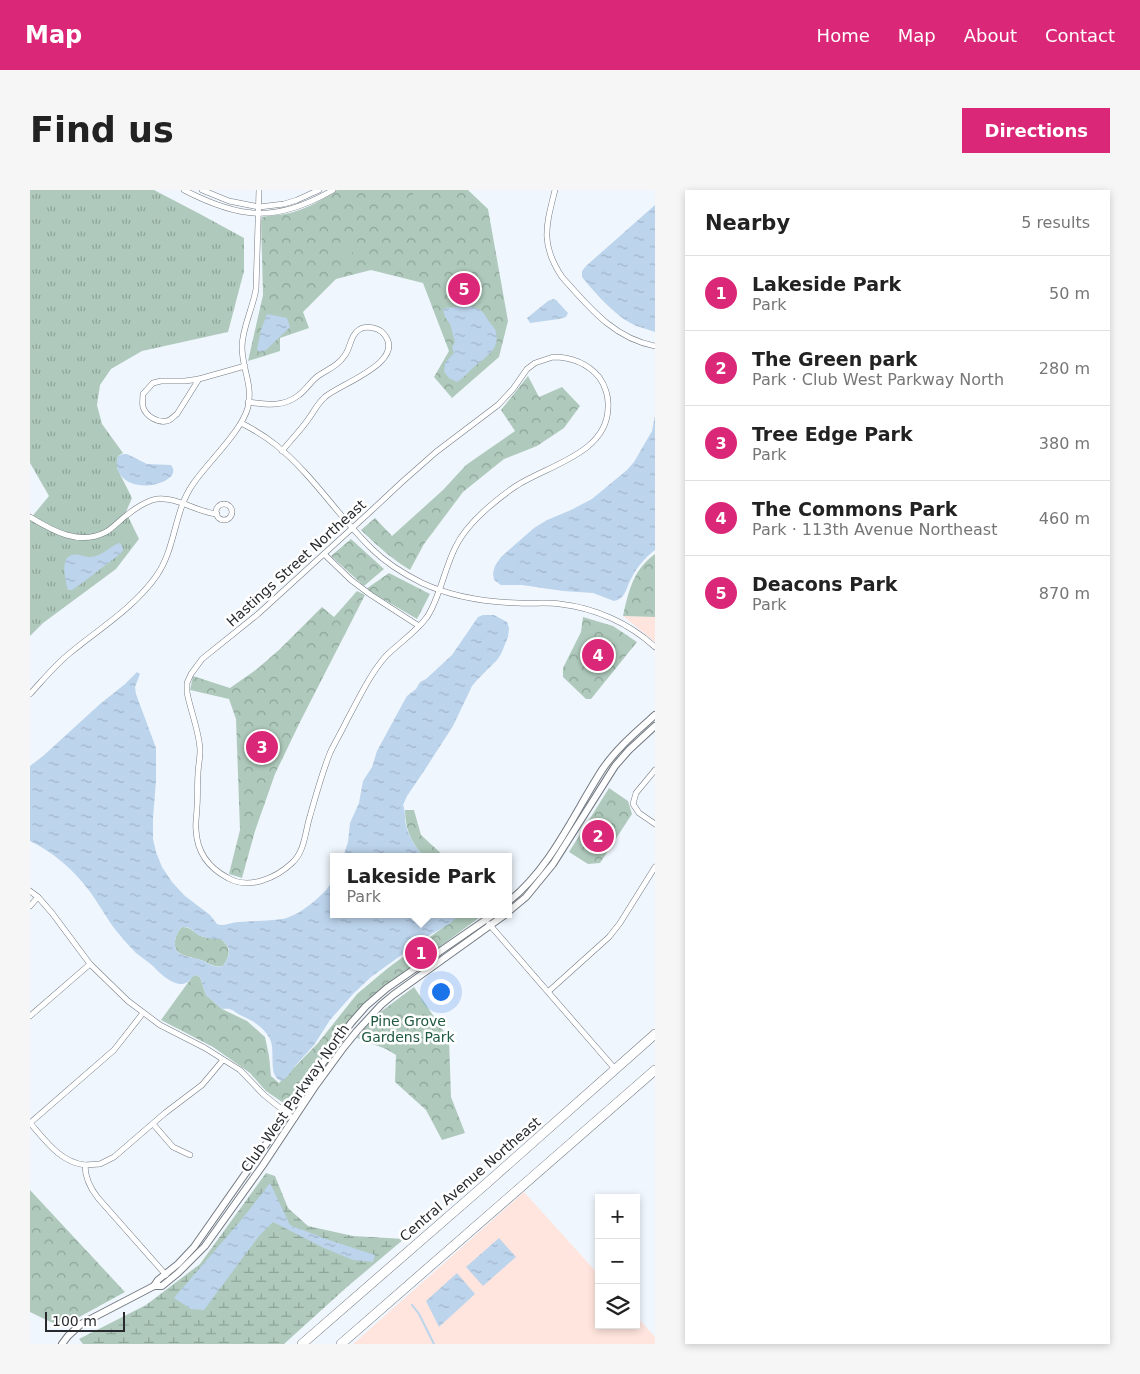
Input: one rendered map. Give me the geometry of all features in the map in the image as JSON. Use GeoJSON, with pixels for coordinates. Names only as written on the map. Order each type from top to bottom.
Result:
{"type":"FeatureCollection","features":[{"type":"Feature","properties":{"kind":"highway","name":"Central Avenue Northeast"},"geometry":{"type":"LineString","coordinates":[[302,1344],[655,1034]]}},
{"type":"Feature","properties":{"kind":"highway"},"geometry":{"type":"LineString","coordinates":[[341,1344],[655,1070]]}},
{"type":"Feature","properties":{"kind":"street"},"geometry":{"type":"LineString","coordinates":[[184,190],[207,202],[225,208],[258,214],[301,207],[333,190]]}},
{"type":"Feature","properties":{"kind":"street"},"geometry":{"type":"LineString","coordinates":[[202,190],[228,201],[259,208],[284,204],[319,190]]}},
{"type":"Feature","properties":{"kind":"street"},"geometry":{"type":"LineString","coordinates":[[30,694],[68,655],[139,596],[158,574],[174,537],[182,504],[193,484],[241,423],[248,408],[249,384],[243,357],[242,341],[256,288],[258,190]]}},
{"type":"Feature","properties":{"kind":"street"},"geometry":{"type":"LineString","coordinates":[[556,190],[548,219],[546,235],[547,246],[557,269],[601,320],[633,339],[655,346]]}},
{"type":"Feature","properties":{"kind":"street"},"geometry":{"type":"LineString","coordinates":[[248,402],[273,405],[289,401],[299,395],[317,376],[340,362],[346,355],[352,337],[360,329],[374,328],[384,336],[388,346],[384,358],[361,376],[334,389],[323,398],[305,424],[282,451]]}},
{"type":"Feature","properties":{"kind":"street","name":"Hastings Street Northeast"},"geometry":{"type":"LineString","coordinates":[[419,626],[384,659],[374,673],[330,752],[304,845],[294,862],[278,874],[261,881],[246,883],[228,878],[211,866],[202,856],[198,846],[196,829],[200,749],[187,692],[187,683],[191,674],[202,659],[258,614],[436,452],[498,405],[535,363],[554,357],[564,357],[574,359],[587,366],[596,373],[602,382],[608,402],[608,415],[600,434],[581,451],[513,487],[470,525],[458,541],[448,562],[439,590]]}},
{"type":"Feature","properties":{"kind":"street"},"geometry":{"type":"LineString","coordinates":[[199,379],[177,414],[167,421],[153,419],[143,407],[143,394],[154,384],[161,381],[199,379],[245,366]]}},
{"type":"Feature","properties":{"kind":"street"},"geometry":{"type":"LineString","coordinates":[[241,423],[276,445],[318,488],[373,550],[392,565],[422,583],[454,595],[478,599],[517,603],[558,604],[580,608],[617,620],[630,627],[655,647]]}},
{"type":"Feature","properties":{"kind":"street"},"geometry":{"type":"LineString","coordinates":[[30,517],[60,534],[92,537],[106,532],[135,508],[155,499],[173,500],[217,514]]}},
{"type":"Feature","properties":{"kind":"street"},"geometry":{"type":"LineString","coordinates":[[324,554],[351,580],[419,626],[427,616],[439,590]]}},
{"type":"Feature","properties":{"kind":"street"},"geometry":{"type":"LineString","coordinates":[[512,899],[521,891],[546,861],[608,761],[655,715]]}},
{"type":"Feature","properties":{"kind":"street","name":"Club West Parkway North"},"geometry":{"type":"LineString","coordinates":[[512,909],[526,897],[553,864],[615,766],[655,726]]}},
{"type":"Feature","properties":{"kind":"street"},"geometry":{"type":"LineString","coordinates":[[655,770],[636,793],[633,804],[639,813],[655,824]]}},
{"type":"Feature","properties":{"kind":"street"},"geometry":{"type":"LineString","coordinates":[[549,991],[609,937],[655,867]]}},
{"type":"Feature","properties":{"kind":"street"},"geometry":{"type":"LineString","coordinates":[[30,891],[52,913],[90,964],[115,990],[160,1025],[205,1048],[240,1070],[264,1095],[294,1119]]}},
{"type":"Feature","properties":{"kind":"street"},"geometry":{"type":"LineString","coordinates":[[30,906],[38,897]]}},
{"type":"Feature","properties":{"kind":"street"},"geometry":{"type":"LineString","coordinates":[[62,1344],[81,1324],[154,1286],[164,1274],[178,1264],[194,1246],[346,1030],[366,1006],[387,988],[490,918]]}},
{"type":"Feature","properties":{"kind":"street","name":"Club West Parkway North"},"geometry":{"type":"LineString","coordinates":[[171,1279],[205,1246],[314,1088],[357,1031],[393,995],[500,918]]}},
{"type":"Feature","properties":{"kind":"street"},"geometry":{"type":"LineString","coordinates":[[486,919],[490,926],[549,991],[615,1069]]}},
{"type":"Feature","properties":{"kind":"street"},"geometry":{"type":"LineString","coordinates":[[30,1016],[90,964]]}},
{"type":"Feature","properties":{"kind":"street"},"geometry":{"type":"LineString","coordinates":[[143,1013],[114,1050],[30,1123],[61,1157],[85,1165],[100,1164],[114,1157],[165,1113],[202,1085],[223,1060]]}},
{"type":"Feature","properties":{"kind":"street"},"geometry":{"type":"LineString","coordinates":[[153,1124],[173,1147],[190,1155]]}},
{"type":"Feature","properties":{"kind":"street"},"geometry":{"type":"LineString","coordinates":[[85,1165],[87,1180],[98,1198],[164,1274],[171,1279],[162,1286],[154,1286]]}},
{"type":"Feature","properties":{"kind":"shaded area"},"geometry":{"type":"Polygon","coordinates":[[[623,616],[655,617],[655,642],[623,616]]]}},
{"type":"Feature","properties":{"kind":"shaded area"},"geometry":{"type":"Polygon","coordinates":[[[524,1192],[595,1271],[595,1329],[640,1329],[640,1320],[655,1337],[655,1344],[353,1344],[524,1192]]]}},
{"type":"Feature","properties":{"kind":"green space"},"geometry":{"type":"Polygon","coordinates":[[[30,190],[154,190],[244,238],[244,271],[228,332],[142,351],[111,369],[100,385],[97,405],[102,424],[123,453],[118,456],[117,468],[132,498],[126,512],[139,539],[116,569],[43,623],[30,636],[30,519],[49,496],[30,463],[30,190]]]}},
{"type":"Feature","properties":{"kind":"green space"},"geometry":{"type":"Polygon","coordinates":[[[337,190],[468,190],[488,209],[508,321],[499,357],[452,398],[434,377],[449,351],[423,283],[371,270],[336,279],[303,312],[309,328],[280,338],[280,351],[248,361],[263,295],[262,217],[297,211],[337,190]]]}},
{"type":"Feature","properties":{"kind":"green space"},"geometry":{"type":"Polygon","coordinates":[[[419,190],[425,190],[430,197],[410,212],[402,202],[419,190]]]}},
{"type":"Feature","properties":{"kind":"green space"},"geometry":{"type":"Polygon","coordinates":[[[351,239],[357,250],[339,259],[334,248],[351,239]]]}},
{"type":"Feature","properties":{"kind":"green space"},"geometry":{"type":"Polygon","coordinates":[[[528,376],[539,397],[562,387],[580,406],[564,428],[537,446],[504,459],[463,492],[424,544],[410,570],[384,552],[361,530],[375,518],[392,536],[443,490],[466,465],[515,431],[501,410],[528,376]]]}},
{"type":"Feature","properties":{"kind":"green space"},"geometry":{"type":"Polygon","coordinates":[[[351,539],[384,569],[364,586],[331,556],[351,539]]]}},
{"type":"Feature","properties":{"kind":"green space"},"geometry":{"type":"Polygon","coordinates":[[[655,554],[655,617],[623,616],[633,581],[642,567],[655,554]]]}},
{"type":"Feature","properties":{"kind":"green space"},"geometry":{"type":"Polygon","coordinates":[[[389,573],[430,594],[417,619],[366,589],[389,573]]]}},
{"type":"Feature","properties":{"kind":"green space"},"geometry":{"type":"Polygon","coordinates":[[[357,591],[365,595],[275,774],[255,831],[242,878],[229,874],[240,830],[236,719],[229,699],[190,690],[193,676],[230,688],[257,669],[280,649],[322,607],[334,617],[357,591]]]}},
{"type":"Feature","properties":{"kind":"green space"},"geometry":{"type":"Polygon","coordinates":[[[583,617],[613,626],[637,642],[591,699],[586,699],[563,677],[563,668],[581,632],[583,617]]]}},
{"type":"Feature","properties":{"kind":"green space"},"geometry":{"type":"Polygon","coordinates":[[[609,788],[628,801],[632,814],[600,863],[588,864],[569,852],[609,788]]]}},
{"type":"Feature","properties":{"kind":"green space"},"geometry":{"type":"Polygon","coordinates":[[[405,810],[414,810],[421,835],[441,853],[421,853],[410,835],[406,823],[405,810]]]}},
{"type":"Feature","properties":{"kind":"green space"},"geometry":{"type":"Polygon","coordinates":[[[456,918],[479,918],[376,994],[342,1030],[298,1092],[291,1108],[266,1091],[250,1073],[213,1047],[161,1020],[192,977],[195,975],[200,977],[206,995],[222,1009],[247,1021],[265,1037],[271,1076],[279,1083],[318,1043],[357,994],[388,968],[456,918]]]}},
{"type":"Feature","properties":{"kind":"green space"},"geometry":{"type":"Polygon","coordinates":[[[182,927],[188,928],[203,937],[221,939],[227,945],[229,951],[223,966],[214,966],[179,953],[175,946],[175,941],[177,933],[182,927]]]}},
{"type":"Feature","properties":{"kind":"green space","name":"Pine Grove Gardens Park"},"geometry":{"type":"Polygon","coordinates":[[[414,987],[449,1039],[451,1097],[465,1133],[442,1140],[426,1110],[395,1082],[396,1055],[386,1049],[357,1038],[375,1016],[414,987]]]}},
{"type":"Feature","properties":{"kind":"green space"},"geometry":{"type":"Polygon","coordinates":[[[266,1173],[275,1176],[288,1208],[308,1226],[353,1236],[404,1239],[284,1344],[83,1344],[79,1339],[146,1305],[200,1264],[266,1173]]]}},
{"type":"Feature","properties":{"kind":"green space"},"geometry":{"type":"Polygon","coordinates":[[[30,1190],[125,1292],[61,1327],[30,1312],[30,1190]]]}},
{"type":"Feature","properties":{"kind":"water"},"geometry":{"type":"Polygon","coordinates":[[[655,205],[655,332],[632,324],[616,313],[582,277],[582,271],[655,205]]]}},
{"type":"Feature","properties":{"kind":"water"},"geometry":{"type":"Polygon","coordinates":[[[553,299],[568,313],[566,317],[530,323],[527,318],[553,299]]]}},
{"type":"Feature","properties":{"kind":"water"},"geometry":{"type":"Polygon","coordinates":[[[467,306],[477,308],[484,313],[495,329],[497,341],[492,351],[457,382],[449,378],[444,372],[445,363],[454,353],[452,347],[455,342],[450,324],[443,310],[445,308],[467,306]]]}},
{"type":"Feature","properties":{"kind":"water"},"geometry":{"type":"Polygon","coordinates":[[[267,314],[287,318],[290,327],[266,350],[260,352],[257,349],[267,314]]]}},
{"type":"Feature","properties":{"kind":"water"},"geometry":{"type":"Polygon","coordinates":[[[655,415],[655,550],[636,570],[623,596],[614,601],[593,593],[522,585],[501,585],[494,580],[495,566],[501,557],[534,528],[592,499],[627,470],[634,462],[652,431],[655,415]]]}},
{"type":"Feature","properties":{"kind":"water"},"geometry":{"type":"Polygon","coordinates":[[[127,454],[147,464],[171,465],[173,471],[171,476],[165,481],[156,484],[136,485],[127,481],[118,470],[118,456],[127,454]]]}},
{"type":"Feature","properties":{"kind":"water"},"geometry":{"type":"Polygon","coordinates":[[[119,543],[122,545],[123,550],[120,554],[78,586],[68,590],[64,565],[68,557],[72,555],[95,556],[119,543]]]}},
{"type":"Feature","properties":{"kind":"water"},"geometry":{"type":"Polygon","coordinates":[[[494,615],[507,622],[509,628],[508,637],[497,660],[472,686],[453,726],[403,805],[409,834],[421,853],[344,853],[348,842],[350,823],[359,803],[363,781],[372,767],[377,751],[407,696],[416,689],[420,682],[426,679],[452,655],[478,617],[494,615]]]}},
{"type":"Feature","properties":{"kind":"water"},"geometry":{"type":"Polygon","coordinates":[[[137,672],[140,674],[135,687],[136,694],[156,748],[153,839],[156,852],[162,867],[172,882],[185,896],[210,915],[217,924],[223,925],[288,917],[311,904],[330,884],[330,918],[456,918],[371,977],[330,1020],[314,1045],[282,1081],[277,1079],[273,1070],[272,1044],[261,1027],[232,1010],[222,1009],[206,995],[200,977],[195,975],[186,983],[178,984],[164,976],[136,953],[125,941],[113,927],[88,889],[72,871],[52,854],[30,841],[30,766],[137,672]],[[182,927],[178,932],[175,941],[177,951],[214,966],[223,966],[229,955],[229,948],[225,942],[221,939],[203,937],[190,929],[182,927]]]}},
{"type":"Feature","properties":{"kind":"water"},"geometry":{"type":"Polygon","coordinates":[[[270,1183],[290,1225],[375,1255],[373,1262],[353,1260],[324,1248],[273,1222],[259,1236],[204,1310],[191,1309],[174,1298],[242,1219],[270,1183]]]}},
{"type":"Feature","properties":{"kind":"water"},"geometry":{"type":"Polygon","coordinates":[[[499,1238],[516,1257],[483,1286],[466,1267],[499,1238]]]}},
{"type":"Feature","properties":{"kind":"water"},"geometry":{"type":"Polygon","coordinates":[[[457,1273],[475,1294],[439,1327],[426,1301],[457,1273]]]}},
{"type":"Feature","properties":{"kind":"waterway"},"geometry":{"type":"LineString","coordinates":[[412,1305],[419,1314],[434,1344]]}},
{"type":"Feature","properties":{"kind":"place","name":"Deacons Park"},"geometry":{"type":"Point","coordinates":[464,289]}},
{"type":"Feature","properties":{"kind":"place","name":"The Commons Park"},"geometry":{"type":"Point","coordinates":[598,655]}},
{"type":"Feature","properties":{"kind":"place","name":"Tree Edge Park"},"geometry":{"type":"Point","coordinates":[262,747]}},
{"type":"Feature","properties":{"kind":"place","name":"The Green park"},"geometry":{"type":"Point","coordinates":[598,836]}},
{"type":"Feature","properties":{"kind":"place","name":"Lakeside Park"},"geometry":{"type":"Point","coordinates":[421,953]}}]}
